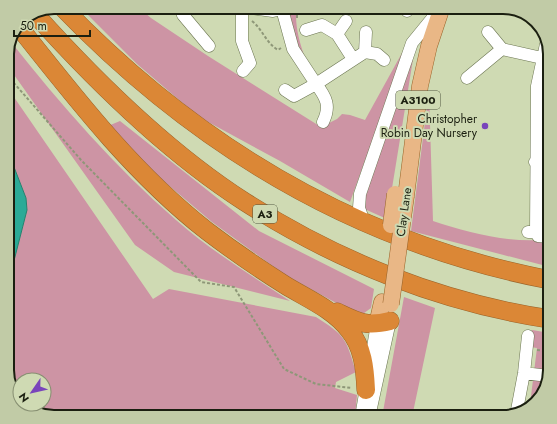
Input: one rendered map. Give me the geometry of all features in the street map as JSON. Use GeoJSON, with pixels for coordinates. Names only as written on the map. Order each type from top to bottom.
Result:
{"type":"FeatureCollection","features":[{"type":"Feature","properties":{"kind":"highway"},"geometry":{"type":"LineString","coordinates":[[69,14],[122,64],[163,100],[206,133],[244,159],[283,182],[364,222],[458,256],[494,267],[543,278]]}},
{"type":"Feature","properties":{"kind":"highway","name":"A3"},"geometry":{"type":"LineString","coordinates":[[38,17],[100,82],[146,124],[208,176],[258,210],[326,247],[369,267],[413,284],[456,299],[543,318]]}},
{"type":"Feature","properties":{"kind":"highway"},"geometry":{"type":"LineString","coordinates":[[21,30],[116,145],[168,197],[206,231],[236,253],[323,308],[348,329],[356,340],[364,365],[366,390]]}},
{"type":"Feature","properties":{"kind":"highway"},"geometry":{"type":"LineString","coordinates":[[323,308],[369,325],[385,313]]}},
{"type":"Feature","properties":{"kind":"main road","name":"Clay Lane"},"geometry":{"type":"LineString","coordinates":[[385,313],[421,46],[431,14]]}},
{"type":"Feature","properties":{"kind":"main road","name":"Clay Lane"},"geometry":{"type":"LineString","coordinates":[[401,195],[420,86],[429,46],[440,14]]}},
{"type":"Feature","properties":{"kind":"street"},"geometry":{"type":"LineString","coordinates":[[184,14],[209,46]]}},
{"type":"Feature","properties":{"kind":"street"},"geometry":{"type":"LineString","coordinates":[[242,14],[242,41],[250,63],[243,71]]}},
{"type":"Feature","properties":{"kind":"street"},"geometry":{"type":"LineString","coordinates":[[284,14],[291,43],[328,105],[328,112],[324,122]]}},
{"type":"Feature","properties":{"kind":"street"},"geometry":{"type":"LineString","coordinates":[[364,222],[359,208],[360,194],[412,44],[435,14]]}},
{"type":"Feature","properties":{"kind":"street"},"geometry":{"type":"LineString","coordinates":[[337,34],[346,21]]}},
{"type":"Feature","properties":{"kind":"street"},"geometry":{"type":"LineString","coordinates":[[306,30],[322,25],[337,34],[353,59]]}},
{"type":"Feature","properties":{"kind":"street"},"geometry":{"type":"LineString","coordinates":[[365,52],[366,32]]}},
{"type":"Feature","properties":{"kind":"street"},"geometry":{"type":"LineString","coordinates":[[488,32],[502,49],[542,58]]}},
{"type":"Feature","properties":{"kind":"street"},"geometry":{"type":"LineString","coordinates":[[467,78],[502,49]]}},
{"type":"Feature","properties":{"kind":"street"},"geometry":{"type":"LineString","coordinates":[[286,90],[294,96],[301,93],[365,52],[377,54],[384,60]]}},
{"type":"Feature","properties":{"kind":"street"},"geometry":{"type":"LineString","coordinates":[[543,54],[537,86],[532,232],[538,236],[543,236]]}},
{"type":"Feature","properties":{"kind":"street"},"geometry":{"type":"LineString","coordinates":[[535,162],[543,165]]}},
{"type":"Feature","properties":{"kind":"street","name":"Clay Lane"},"geometry":{"type":"LineString","coordinates":[[362,410],[385,313]]}},
{"type":"Feature","properties":{"kind":"street","name":"Clay Lane"},"geometry":{"type":"LineString","coordinates":[[369,410],[385,313]]}},
{"type":"Feature","properties":{"kind":"street"},"geometry":{"type":"LineString","coordinates":[[517,408],[524,373],[528,336]]}},
{"type":"Feature","properties":{"kind":"street"},"geometry":{"type":"LineString","coordinates":[[524,373],[542,375]]}},
{"type":"Feature","properties":{"kind":"path"},"geometry":{"type":"LineString","coordinates":[[246,14],[260,28],[268,43],[278,50],[291,43]]}},
{"type":"Feature","properties":{"kind":"path"},"geometry":{"type":"LineString","coordinates":[[14,83],[82,160],[201,282],[234,287],[284,368],[316,384],[366,390]]}},
{"type":"Feature","properties":{"kind":"shaded area"},"geometry":{"type":"Polygon","coordinates":[[[87,14],[146,14],[208,56],[321,127],[337,119],[342,114],[365,120],[408,42],[350,202],[280,161],[199,117],[137,64],[87,14]]]}},
{"type":"Feature","properties":{"kind":"shaded area"},"geometry":{"type":"Polygon","coordinates":[[[289,14],[296,14],[299,38],[304,55],[292,32],[289,14]]]}},
{"type":"Feature","properties":{"kind":"shaded area"},"geometry":{"type":"Polygon","coordinates":[[[15,46],[89,135],[153,200],[203,242],[290,301],[174,272],[135,245],[14,75],[15,46]]]}},
{"type":"Feature","properties":{"kind":"shaded area"},"geometry":{"type":"Polygon","coordinates":[[[415,47],[387,219],[360,207],[415,47]]]}},
{"type":"Feature","properties":{"kind":"shaded area"},"geometry":{"type":"Polygon","coordinates":[[[429,91],[433,221],[461,230],[506,239],[543,240],[543,265],[411,231],[429,91]]]}},
{"type":"Feature","properties":{"kind":"shaded area"},"geometry":{"type":"Polygon","coordinates":[[[14,97],[153,299],[169,289],[316,317],[334,329],[344,339],[350,352],[356,372],[336,382],[335,388],[357,395],[356,410],[52,410],[52,372],[14,372],[14,261],[27,210],[26,198],[14,167],[14,97]]]}},
{"type":"Feature","properties":{"kind":"shaded area"},"geometry":{"type":"Polygon","coordinates":[[[120,121],[259,231],[374,289],[371,308],[360,316],[285,275],[212,222],[154,173],[108,126],[120,121]]]}},
{"type":"Feature","properties":{"kind":"shaded area"},"geometry":{"type":"Polygon","coordinates":[[[404,297],[435,308],[413,410],[383,410],[404,297]]]}},
{"type":"Feature","properties":{"kind":"shaded area"},"geometry":{"type":"Polygon","coordinates":[[[532,330],[543,332],[542,378],[539,388],[531,399],[537,348],[530,347],[532,330]]]}},
{"type":"Feature","properties":{"kind":"water"},"geometry":{"type":"Polygon","coordinates":[[[14,167],[26,198],[27,210],[14,261],[14,167]]]}},
{"type":"Feature","properties":{"kind":"place","name":"Christopher Robin Day Nursery"},"geometry":{"type":"Point","coordinates":[485,126]}}]}
